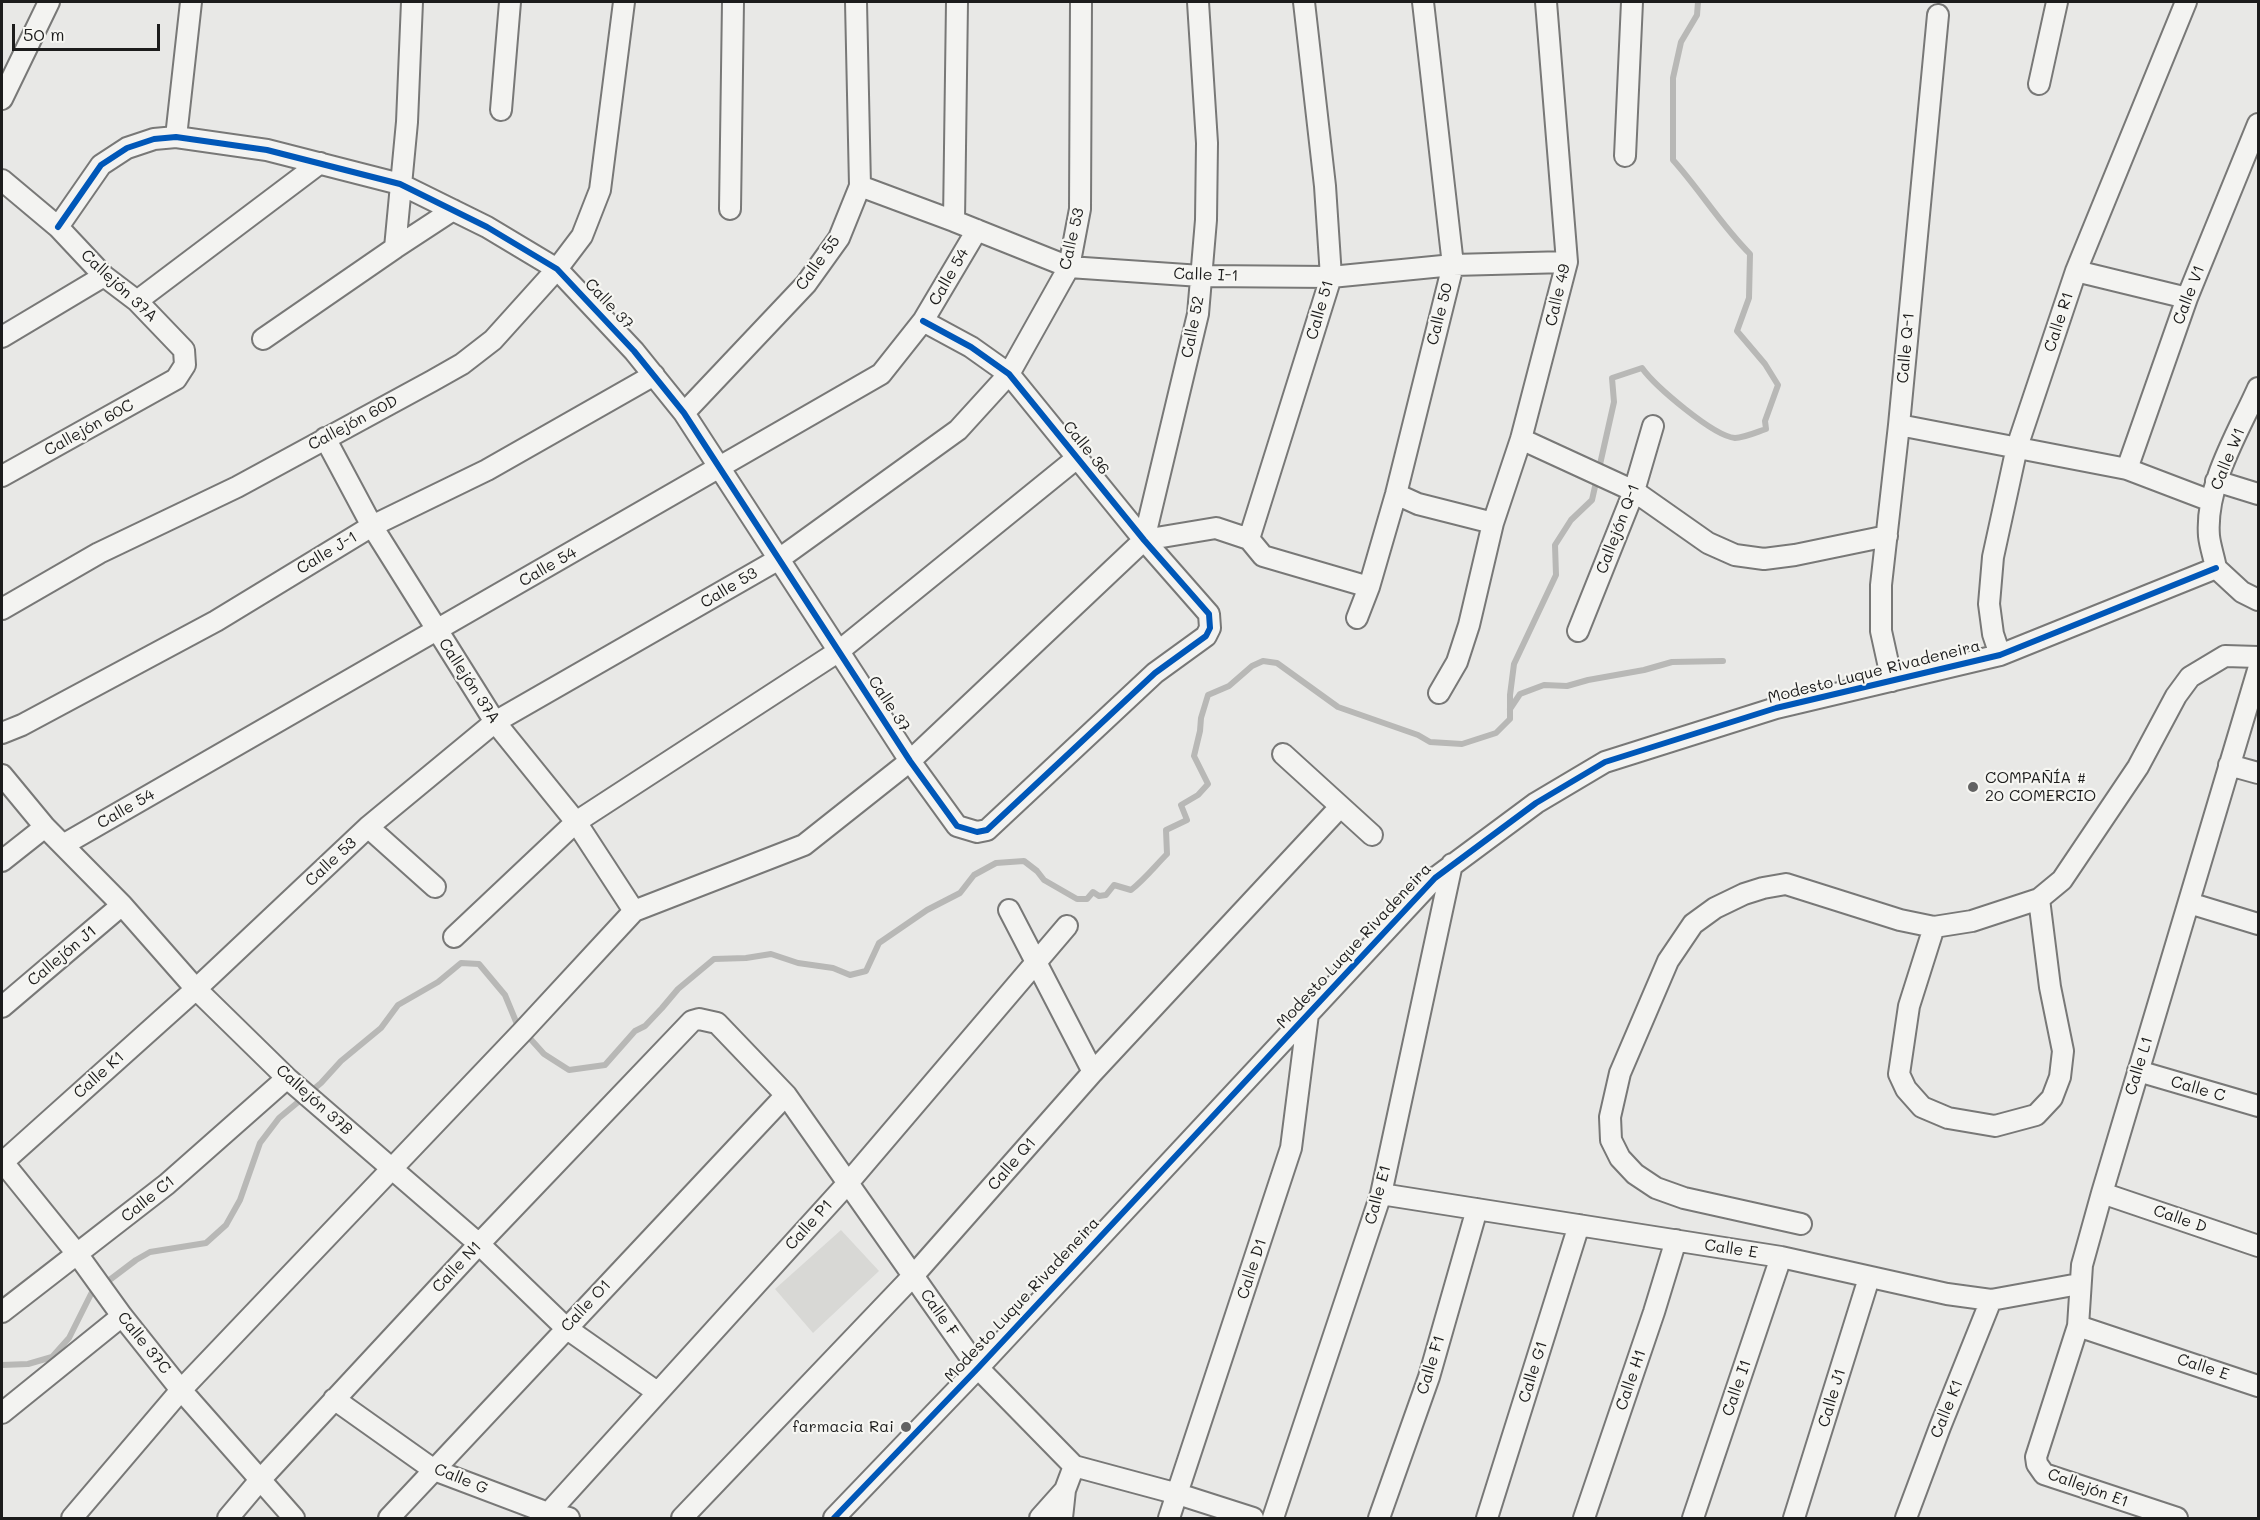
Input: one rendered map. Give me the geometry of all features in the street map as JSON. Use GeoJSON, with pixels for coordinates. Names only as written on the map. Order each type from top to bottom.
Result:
{"type":"FeatureCollection","features":[{"type":"Feature","properties":{"kind":"street"},"geometry":{"type":"LineString","coordinates":[[2,99],[49,2]]}},
{"type":"Feature","properties":{"kind":"street"},"geometry":{"type":"LineString","coordinates":[[176,137],[191,2]]}},
{"type":"Feature","properties":{"kind":"street"},"geometry":{"type":"LineString","coordinates":[[395,248],[407,122],[412,2]]}},
{"type":"Feature","properties":{"kind":"street"},"geometry":{"type":"LineString","coordinates":[[501,110],[510,2]]}},
{"type":"Feature","properties":{"kind":"street","name":"Callejón 60D"},"geometry":{"type":"LineString","coordinates":[[2,609],[99,553],[237,487],[462,364],[494,340],[557,269],[582,236],[600,190],[624,2]]}},
{"type":"Feature","properties":{"kind":"street"},"geometry":{"type":"LineString","coordinates":[[730,209],[733,2]]}},
{"type":"Feature","properties":{"kind":"street","name":"Calle 55"},"geometry":{"type":"LineString","coordinates":[[684,413],[806,284],[839,238],[860,186],[856,2]]}},
{"type":"Feature","properties":{"kind":"street","name":"Calle 54"},"geometry":{"type":"LineString","coordinates":[[954,220],[957,2]]}},
{"type":"Feature","properties":{"kind":"street","name":"Calle 53"},"geometry":{"type":"LineString","coordinates":[[196,989],[368,827],[495,722],[779,559],[958,430],[1009,374],[1069,267],[1080,210],[1081,2]]}},
{"type":"Feature","properties":{"kind":"street","name":"Calle 52"},"geometry":{"type":"LineString","coordinates":[[1144,540],[1198,314],[1206,220],[1207,143],[1198,2]]}},
{"type":"Feature","properties":{"kind":"street","name":"Calle 51"},"geometry":{"type":"LineString","coordinates":[[1249,539],[1331,277],[1325,186],[1304,2]]}},
{"type":"Feature","properties":{"kind":"street","name":"Calle 50"},"geometry":{"type":"LineString","coordinates":[[1357,618],[1369,587],[1396,494],[1453,265],[1423,2]]}},
{"type":"Feature","properties":{"kind":"street","name":"Calle 49"},"geometry":{"type":"LineString","coordinates":[[1439,693],[1457,662],[1469,625],[1493,523],[1521,439],[1567,262],[1546,2]]}},
{"type":"Feature","properties":{"kind":"street"},"geometry":{"type":"LineString","coordinates":[[1625,156],[1632,2]]}},
{"type":"Feature","properties":{"kind":"street"},"geometry":{"type":"LineString","coordinates":[[2039,84],[2057,2]]}},
{"type":"Feature","properties":{"kind":"street","name":"Calle R1"},"geometry":{"type":"LineString","coordinates":[[2000,655],[1993,634],[1989,604],[1993,557],[2017,447],[2076,270],[2186,2]]}},
{"type":"Feature","properties":{"kind":"street","name":"Calle Q-1"},"geometry":{"type":"LineString","coordinates":[[1892,681],[1881,631],[1881,585],[1899,425],[1938,15]]}},
{"type":"Feature","properties":{"kind":"street","name":"Calle V1"},"geometry":{"type":"LineString","coordinates":[[2127,469],[2187,298],[2259,124]]}},
{"type":"Feature","properties":{"kind":"street","name":"Calle 37"},"geometry":{"type":"LineString","coordinates":[[58,227],[101,165],[127,148],[154,139],[176,137],[267,150],[400,184],[487,227],[557,269],[634,351],[684,413],[910,761],[957,826]]}},
{"type":"Feature","properties":{"kind":"street"},"geometry":{"type":"LineString","coordinates":[[137,301],[320,163]]}},
{"type":"Feature","properties":{"kind":"street","name":"Callejón 37A"},"geometry":{"type":"LineString","coordinates":[[2,180],[58,227],[104,276],[137,301],[184,350],[185,365],[176,379]]}},
{"type":"Feature","properties":{"kind":"street","name":"Calle I-1"},"geometry":{"type":"LineString","coordinates":[[860,186],[954,220],[1069,267],[1201,276],[1331,277],[1453,265],[1567,262]]}},
{"type":"Feature","properties":{"kind":"street"},"geometry":{"type":"LineString","coordinates":[[263,339],[453,210]]}},
{"type":"Feature","properties":{"kind":"street","name":"Calle 54"},"geometry":{"type":"LineString","coordinates":[[63,845],[881,374],[923,321],[977,230]]}},
{"type":"Feature","properties":{"kind":"street"},"geometry":{"type":"LineString","coordinates":[[2076,270],[2187,298]]}},
{"type":"Feature","properties":{"kind":"street"},"geometry":{"type":"LineString","coordinates":[[2,337],[104,276]]}},
{"type":"Feature","properties":{"kind":"street","name":"Calle 36"},"geometry":{"type":"LineString","coordinates":[[923,321],[971,347],[1009,374],[1144,540],[1209,614],[1210,628],[1206,636],[1155,673],[987,830],[977,832],[957,826]]}},
{"type":"Feature","properties":{"kind":"street","name":"Calle J-1"},"geometry":{"type":"LineString","coordinates":[[2,733],[22,725],[216,621],[372,526],[488,470],[654,375]]}},
{"type":"Feature","properties":{"kind":"street","name":"Callejón 60C"},"geometry":{"type":"LineString","coordinates":[[2,476],[176,379]]}},
{"type":"Feature","properties":{"kind":"street","name":"Calle W1"},"geometry":{"type":"LineString","coordinates":[[2216,567],[2209,536],[2211,501],[2216,481],[2259,388]]}},
{"type":"Feature","properties":{"kind":"street"},"geometry":{"type":"LineString","coordinates":[[1899,425],[2127,469],[2211,501]]}},
{"type":"Feature","properties":{"kind":"street","name":"Callejón Q-1"},"geometry":{"type":"LineString","coordinates":[[1578,631],[1634,490],[1653,426]]}},
{"type":"Feature","properties":{"kind":"street","name":"Callejón 37A"},"geometry":{"type":"LineString","coordinates":[[325,438],[372,526],[495,722],[576,822],[634,911]]}},
{"type":"Feature","properties":{"kind":"street"},"geometry":{"type":"LineString","coordinates":[[1521,439],[1634,490],[1708,543],[1735,555],[1764,559],[1887,536]]}},
{"type":"Feature","properties":{"kind":"street"},"geometry":{"type":"LineString","coordinates":[[454,937],[576,822],[839,651],[1077,458]]}},
{"type":"Feature","properties":{"kind":"street"},"geometry":{"type":"LineString","coordinates":[[2216,481],[2259,494]]}},
{"type":"Feature","properties":{"kind":"street"},"geometry":{"type":"LineString","coordinates":[[1396,494],[1418,504],[1493,523]]}},
{"type":"Feature","properties":{"kind":"street"},"geometry":{"type":"LineString","coordinates":[[72,1518],[181,1390],[523,1031],[634,911],[804,845],[910,761],[1144,540],[1216,528],[1249,539],[1263,556],[1369,587]]}},
{"type":"Feature","properties":{"kind":"street"},"geometry":{"type":"LineString","coordinates":[[2216,567],[2242,592],[2259,600]]}},
{"type":"Feature","properties":{"kind":"street","name":"Modesto Luque Rivadeneira"},"geometry":{"type":"LineString","coordinates":[[834,1518],[978,1368],[1435,878],[1536,803],[1605,762],[1776,708],[2000,655],[2216,567]]}},
{"type":"Feature","properties":{"kind":"street"},"geometry":{"type":"LineString","coordinates":[[1801,1224],[1684,1198],[1656,1188],[1635,1174],[1620,1158],[1611,1140],[1610,1117],[1620,1073],[1668,961],[1693,924],[1715,908],[1744,894],[1786,884],[1900,920],[1934,927],[1972,921],[2039,899],[2062,880],[2138,766],[2176,696],[2190,677],[2225,656],[2259,657]]}},
{"type":"Feature","properties":{"kind":"street","name":"Calle L1"},"geometry":{"type":"LineString","coordinates":[[2037,1464],[2036,1457],[2078,1326],[2082,1265],[2102,1193],[2259,670]]}},
{"type":"Feature","properties":{"kind":"street"},"geometry":{"type":"LineString","coordinates":[[1283,754],[1372,835]]}},
{"type":"Feature","properties":{"kind":"street"},"geometry":{"type":"LineString","coordinates":[[2229,765],[2259,773]]}},
{"type":"Feature","properties":{"kind":"street","name":"Callejón 37B"},"geometry":{"type":"LineString","coordinates":[[2,775],[45,826],[122,905],[196,989],[287,1078],[479,1244],[566,1328],[657,1392]]}},
{"type":"Feature","properties":{"kind":"street","name":"Calle Q1"},"geometry":{"type":"LineString","coordinates":[[682,1518],[913,1276],[1093,1072],[1341,807]]}},
{"type":"Feature","properties":{"kind":"street"},"geometry":{"type":"LineString","coordinates":[[2,861],[45,826]]}},
{"type":"Feature","properties":{"kind":"street"},"geometry":{"type":"LineString","coordinates":[[368,827],[435,887]]}},
{"type":"Feature","properties":{"kind":"street","name":"Calle E1"},"geometry":{"type":"LineString","coordinates":[[1273,1518],[1381,1194],[1452,864]]}},
{"type":"Feature","properties":{"kind":"street"},"geometry":{"type":"LineString","coordinates":[[1934,927],[1909,1006],[1899,1074],[1906,1089],[1922,1107],[1948,1118],[1995,1126],[2036,1115],[2052,1098],[2060,1077],[2063,1051],[2050,987],[2039,899]]}},
{"type":"Feature","properties":{"kind":"street"},"geometry":{"type":"LineString","coordinates":[[2189,903],[2259,924]]}},
{"type":"Feature","properties":{"kind":"street","name":"Callejón J1"},"geometry":{"type":"LineString","coordinates":[[2,1007],[122,905]]}},
{"type":"Feature","properties":{"kind":"street"},"geometry":{"type":"LineString","coordinates":[[1009,910],[1093,1072]]}},
{"type":"Feature","properties":{"kind":"street","name":"Calle P1"},"geometry":{"type":"LineString","coordinates":[[546,1516],[848,1183],[1067,926]]}},
{"type":"Feature","properties":{"kind":"street","name":"Calle K1"},"geometry":{"type":"LineString","coordinates":[[2,1162],[196,989]]}},
{"type":"Feature","properties":{"kind":"street","name":"Calle D1"},"geometry":{"type":"LineString","coordinates":[[1169,1518],[1291,1148],[1308,1014]]}},
{"type":"Feature","properties":{"kind":"street","name":"Calle F"},"geometry":{"type":"LineString","coordinates":[[692,1021],[699,1019],[717,1023],[786,1095],[978,1368],[1074,1466]]}},
{"type":"Feature","properties":{"kind":"street","name":"Calle N1"},"geometry":{"type":"LineString","coordinates":[[228,1518],[334,1399],[692,1021]]}},
{"type":"Feature","properties":{"kind":"street","name":"Calle C"},"geometry":{"type":"LineString","coordinates":[[2138,1071],[2259,1106]]}},
{"type":"Feature","properties":{"kind":"street","name":"Calle C1"},"geometry":{"type":"LineString","coordinates":[[2,1311],[78,1255],[167,1184],[287,1078]]}},
{"type":"Feature","properties":{"kind":"street","name":"Calle O1"},"geometry":{"type":"LineString","coordinates":[[389,1518],[786,1095]]}},
{"type":"Feature","properties":{"kind":"street","name":"Calle 37C"},"geometry":{"type":"LineString","coordinates":[[2,1162],[78,1255],[122,1316],[181,1390],[294,1518]]}},
{"type":"Feature","properties":{"kind":"street","name":"Calle D"},"geometry":{"type":"LineString","coordinates":[[2102,1193],[2259,1246]]}},
{"type":"Feature","properties":{"kind":"street","name":"Calle E"},"geometry":{"type":"LineString","coordinates":[[1381,1194],[1781,1257],[1947,1294],[1991,1300],[2079,1284]]}},
{"type":"Feature","properties":{"kind":"street","name":"Calle F1"},"geometry":{"type":"LineString","coordinates":[[1379,1518],[1429,1377],[1477,1209]]}},
{"type":"Feature","properties":{"kind":"street","name":"Calle G1"},"geometry":{"type":"LineString","coordinates":[[1488,1518],[1579,1225]]}},
{"type":"Feature","properties":{"kind":"street","name":"Calle H1"},"geometry":{"type":"LineString","coordinates":[[1584,1518],[1676,1240]]}},
{"type":"Feature","properties":{"kind":"street","name":"Calle I1"},"geometry":{"type":"LineString","coordinates":[[1693,1518],[1781,1257]]}},
{"type":"Feature","properties":{"kind":"street","name":"Calle J1"},"geometry":{"type":"LineString","coordinates":[[1794,1518],[1869,1278]]}},
{"type":"Feature","properties":{"kind":"street","name":"Calle K1"},"geometry":{"type":"LineString","coordinates":[[1906,1518],[1991,1300]]}},
{"type":"Feature","properties":{"kind":"street"},"geometry":{"type":"LineString","coordinates":[[2,1413],[122,1316]]}},
{"type":"Feature","properties":{"kind":"street","name":"Calle E"},"geometry":{"type":"LineString","coordinates":[[2078,1326],[2259,1386]]}},
{"type":"Feature","properties":{"kind":"street","name":"Calle G"},"geometry":{"type":"LineString","coordinates":[[334,1399],[434,1470],[546,1516],[569,1518]]}},
{"type":"Feature","properties":{"kind":"street","name":"Callejón E1"},"geometry":{"type":"LineString","coordinates":[[2037,1464],[2044,1474],[2176,1518]]}},
{"type":"Feature","properties":{"kind":"street"},"geometry":{"type":"LineString","coordinates":[[1062,1518],[1065,1490],[1074,1466],[1178,1494],[1253,1518]]}},
{"type":"Feature","properties":{"kind":"street"},"geometry":{"type":"LineString","coordinates":[[1040,1518],[1065,1490]]}},
{"type":"Feature","properties":{"kind":"shaded area"},"geometry":{"type":"Polygon","coordinates":[[[841,1230],[879,1271],[813,1333],[775,1289],[841,1230]]]}},
{"type":"Feature","properties":{"kind":"waterway"},"geometry":{"type":"LineString","coordinates":[[2,1365],[28,1364],[52,1357],[69,1338],[91,1294],[136,1260],[150,1252],[206,1243],[226,1225],[240,1200],[260,1143],[279,1118],[381,1028],[398,1005],[438,982],[461,963],[479,964],[505,995],[517,1024],[544,1054],[569,1070],[605,1065],[635,1031],[645,1026],[678,989],[714,959],[746,958],[771,954],[798,963],[833,968],[850,975],[866,971],[879,943],[927,910],[960,893],[974,875],[996,863],[1024,861],[1044,880],[1077,899],[1087,899],[1093,892],[1099,896],[1106,895],[1114,885],[1131,890],[1167,854],[1166,830],[1187,820],[1181,805],[1198,795],[1208,784],[1194,756],[1208,695],[1229,686],[1252,666],[1263,661],[1277,663],[1338,707],[1418,735],[1430,742],[1462,744],[1496,733],[1510,719],[1514,664],[1556,575],[1555,545],[1571,520],[1592,500],[1614,402],[1612,378],[1642,368],[1685,409],[1725,435],[1739,438],[1766,429],[1765,421],[1778,385],[1765,364],[1737,331],[1749,298],[1750,254],[1673,160],[1673,78],[1681,42],[1697,15],[1698,2]]}},
{"type":"Feature","properties":{"kind":"waterway"},"geometry":{"type":"LineString","coordinates":[[1510,709],[1520,694],[1544,685],[1567,686],[1672,662],[1723,661]]}},
{"type":"Feature","properties":{"kind":"cycle path"},"geometry":{"type":"LineString","coordinates":[[58,227],[101,165],[127,148],[154,139],[176,137],[267,150],[400,184],[487,227],[557,269],[634,351],[684,413],[910,761],[957,826],[977,832],[987,830],[1155,673],[1206,636],[1210,628],[1209,614],[1144,540],[1009,374],[971,347],[923,321]]}},
{"type":"Feature","properties":{"kind":"cycle path"},"geometry":{"type":"LineString","coordinates":[[834,1518],[978,1368],[1435,878],[1536,803],[1605,762],[1776,708],[2000,655],[2216,568]]}},
{"type":"Feature","properties":{"kind":"place","name":"COMPAÑÍA # 20 COMERCIO"},"geometry":{"type":"Point","coordinates":[1973,787]}},
{"type":"Feature","properties":{"kind":"place","name":"farmacia Rai"},"geometry":{"type":"Point","coordinates":[906,1427]}}]}
